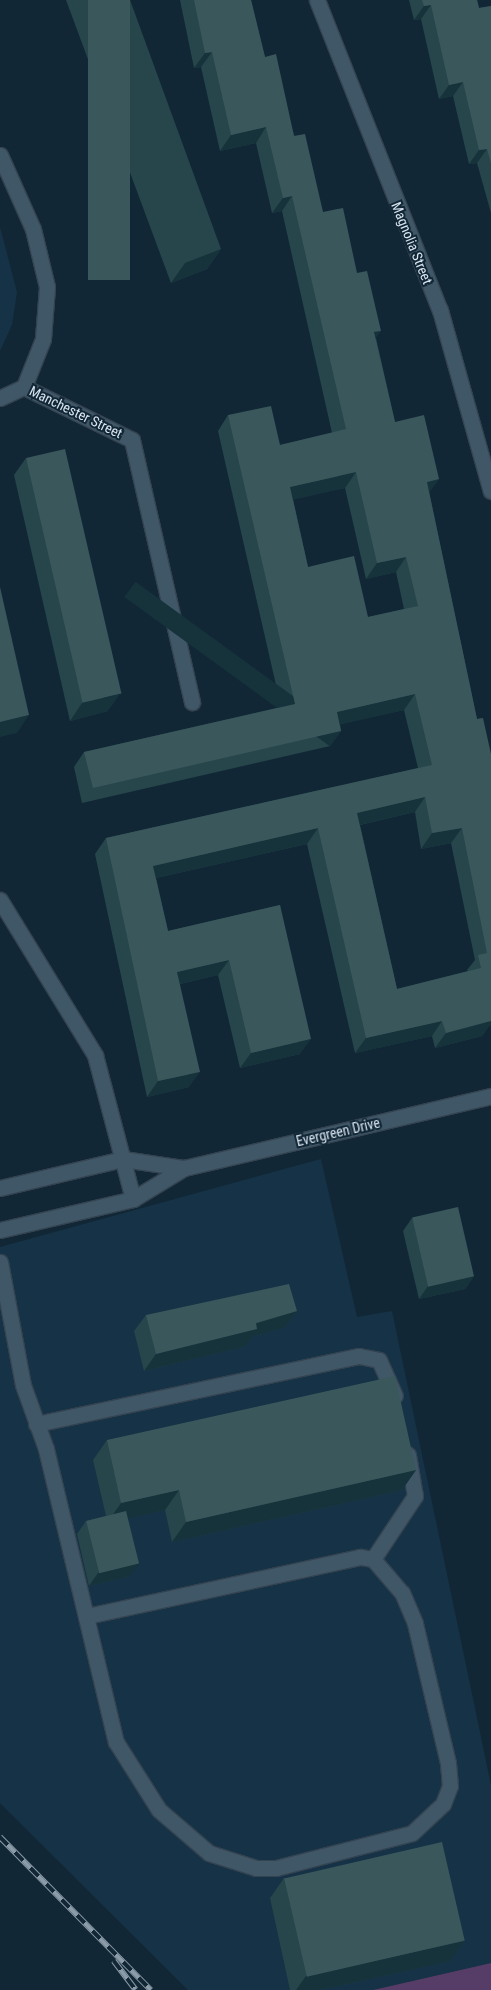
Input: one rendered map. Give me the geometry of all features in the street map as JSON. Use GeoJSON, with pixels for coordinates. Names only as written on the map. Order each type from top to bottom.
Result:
{"type":"FeatureCollection","features":[{"type":"Feature","properties":{"kind":"street","name":"Magnolia Street"},"geometry":{"type":"LineString","coordinates":[[317,0],[440,310],[491,491]]}},
{"type":"Feature","properties":{"kind":"street","name":"Manchester Street"},"geometry":{"type":"LineString","coordinates":[[0,155],[34,229],[47,288],[43,339],[24,386],[132,440],[192,702]]}},
{"type":"Feature","properties":{"kind":"street"},"geometry":{"type":"LineString","coordinates":[[0,398],[24,386]]}},
{"type":"Feature","properties":{"kind":"street"},"geometry":{"type":"LineString","coordinates":[[0,900],[95,1054],[133,1199]]}},
{"type":"Feature","properties":{"kind":"street","name":"Evergreen Drive"},"geometry":{"type":"LineString","coordinates":[[0,1230],[133,1199],[184,1168],[491,1096]]}},
{"type":"Feature","properties":{"kind":"street","name":"Evergreen Drive"},"geometry":{"type":"LineString","coordinates":[[0,1188],[123,1159],[184,1168]]}},
{"type":"Feature","properties":{"kind":"street"},"geometry":{"type":"LineString","coordinates":[[0,1262],[23,1385],[36,1424],[86,1616],[116,1742],[159,1810],[209,1853],[256,1868],[276,1868],[412,1833],[442,1804],[450,1786],[448,1763],[415,1623],[402,1592],[373,1559],[360,1557],[86,1616]]}},
{"type":"Feature","properties":{"kind":"street"},"geometry":{"type":"LineString","coordinates":[[36,1424],[371,1355],[392,1381],[398,1410]]}},
{"type":"Feature","properties":{"kind":"street"},"geometry":{"type":"LineString","coordinates":[[373,1559],[415,1496],[404,1439]]}},
{"type":"Feature","properties":{"kind":"shaded area"},"geometry":{"type":"Polygon","coordinates":[[[0,227],[17,292],[12,325],[0,351],[0,227]]]}},
{"type":"Feature","properties":{"kind":"shaded area"},"geometry":{"type":"Polygon","coordinates":[[[321,1159],[357,1317],[392,1311],[491,1785],[491,1963],[373,1990],[188,1990],[0,1803],[0,1247],[321,1159]]]}},
{"type":"Feature","properties":{"kind":"shaded area"},"geometry":{"type":"Polygon","coordinates":[[[491,1963],[491,1990],[373,1990],[491,1963]]]}},
{"type":"Feature","properties":{"kind":"building"},"geometry":{"type":"Polygon","coordinates":[[[88,0],[130,0],[130,280],[88,280],[88,0]]]}},
{"type":"Feature","properties":{"kind":"building"},"geometry":{"type":"Polygon","coordinates":[[[194,0],[251,0],[265,57],[276,54],[294,136],[305,134],[323,212],[343,208],[357,273],[367,271],[381,331],[374,332],[395,422],[424,415],[439,479],[427,482],[477,719],[483,718],[491,754],[491,1021],[446,1033],[442,1021],[366,1038],[318,828],[153,866],[168,931],[280,905],[311,1039],[251,1053],[229,960],[177,972],[200,1072],[158,1081],[106,838],[432,765],[415,694],[337,712],[341,731],[93,788],[84,752],[295,704],[228,415],[271,406],[280,445],[346,429],[292,196],[283,198],[266,127],[231,135],[212,52],[205,53],[194,0]],[[356,472],[290,487],[308,567],[354,556],[368,617],[418,606],[406,557],[377,563],[356,472]],[[425,797],[357,813],[397,989],[481,968],[478,955],[487,953],[462,828],[432,833],[425,797]]]}},
{"type":"Feature","properties":{"kind":"building"},"geometry":{"type":"Polygon","coordinates":[[[422,0],[477,0],[479,8],[491,6],[491,163],[487,149],[479,150],[463,82],[449,85],[431,5],[424,6],[422,0]]]}},
{"type":"Feature","properties":{"kind":"building"},"geometry":{"type":"Polygon","coordinates":[[[65,449],[121,694],[82,703],[26,458],[65,449]]]}},
{"type":"Feature","properties":{"kind":"building"},"geometry":{"type":"Polygon","coordinates":[[[0,587],[29,715],[0,722],[0,587]]]}},
{"type":"Feature","properties":{"kind":"building"},"geometry":{"type":"Polygon","coordinates":[[[458,1207],[474,1276],[428,1287],[412,1218],[458,1207]]]}},
{"type":"Feature","properties":{"kind":"building"},"geometry":{"type":"Polygon","coordinates":[[[289,1284],[297,1311],[256,1323],[257,1329],[156,1354],[146,1315],[289,1284]]]}},
{"type":"Feature","properties":{"kind":"building"},"geometry":{"type":"Polygon","coordinates":[[[395,1376],[416,1470],[186,1522],[179,1490],[121,1503],[107,1440],[395,1376]]]}},
{"type":"Feature","properties":{"kind":"building"},"geometry":{"type":"Polygon","coordinates":[[[126,1511],[139,1563],[99,1573],[86,1521],[126,1511]]]}},
{"type":"Feature","properties":{"kind":"building"},"geometry":{"type":"Polygon","coordinates":[[[442,1842],[465,1940],[307,1977],[284,1878],[442,1842]]]}},
{"type":"Feature","properties":{"kind":"railway"},"geometry":{"type":"LineString","coordinates":[[0,1837],[151,1990]]}},
{"type":"Feature","properties":{"kind":"railway"},"geometry":{"type":"LineString","coordinates":[[114,1961],[136,1990]]}}]}
